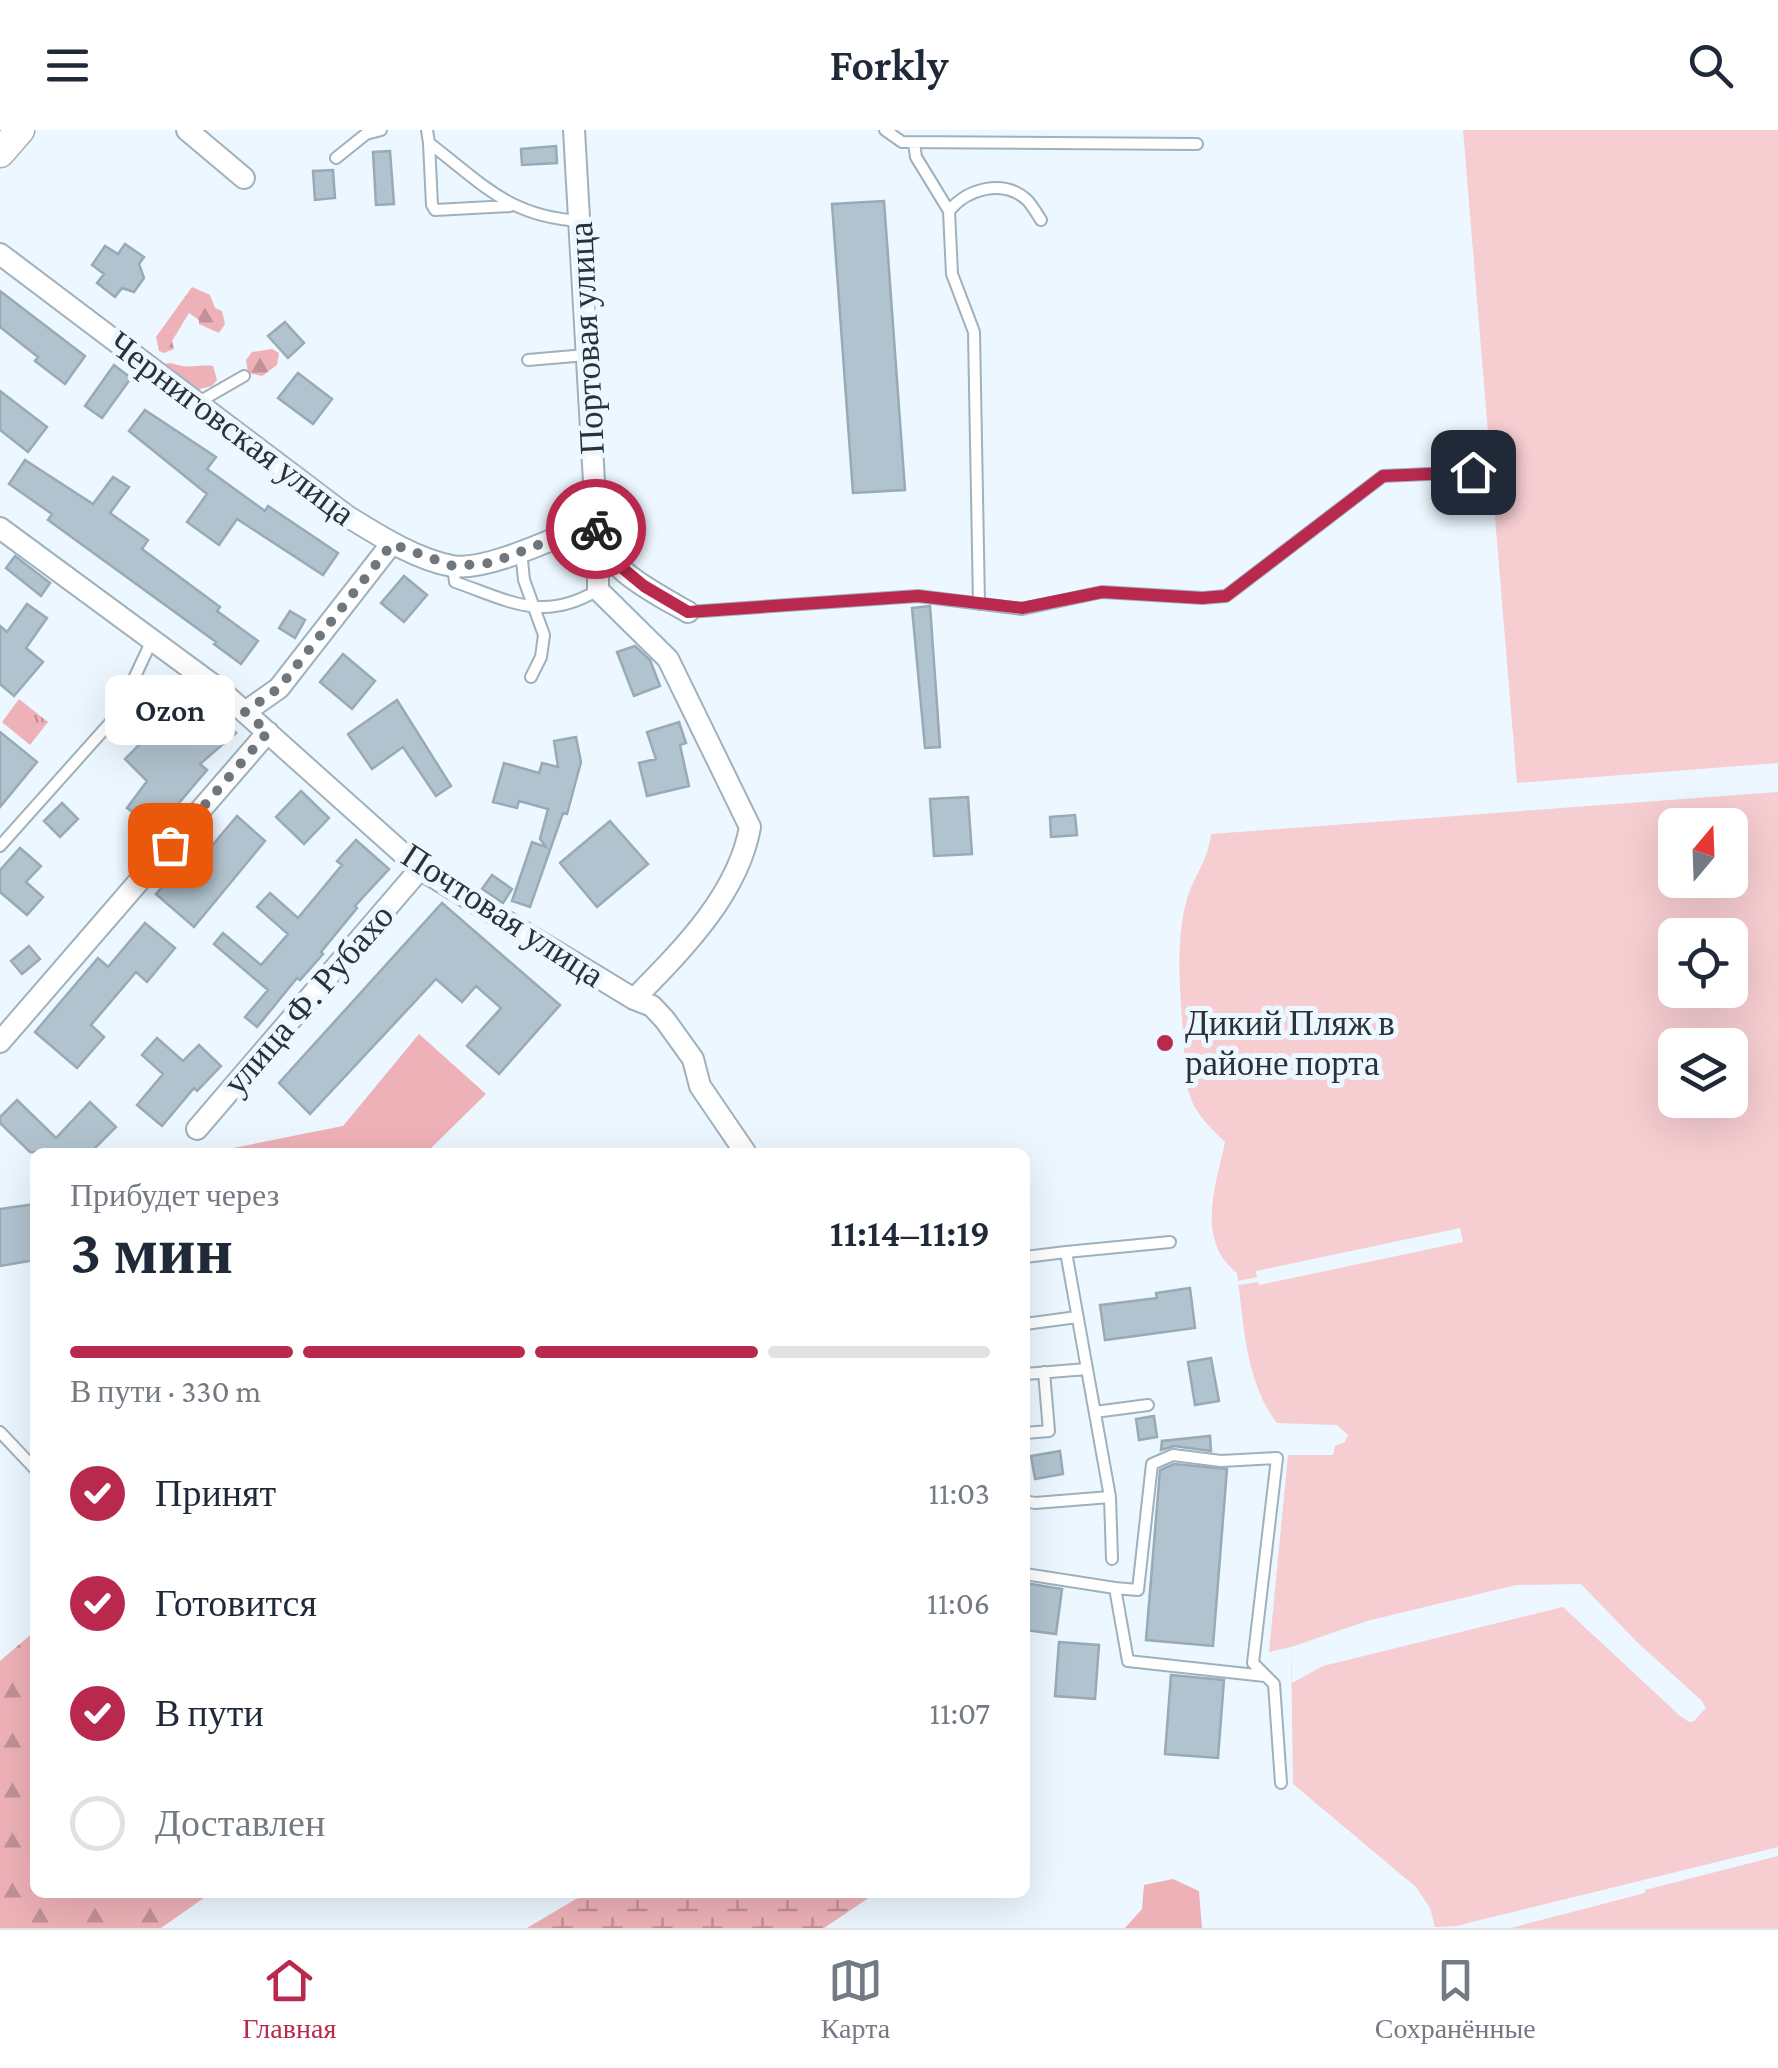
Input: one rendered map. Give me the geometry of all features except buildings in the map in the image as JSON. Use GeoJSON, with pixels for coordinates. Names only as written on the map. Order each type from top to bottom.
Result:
{"type":"FeatureCollection","features":[{"type":"Feature","properties":{"kind":"street"},"geometry":{"type":"LineString","coordinates":[[0,154],[20,130]]}},
{"type":"Feature","properties":{"kind":"street"},"geometry":{"type":"LineString","coordinates":[[186,130],[244,178]]}},
{"type":"Feature","properties":{"kind":"street","name":"Портовая улица"},"geometry":{"type":"LineString","coordinates":[[574,130],[593,524],[609,557],[644,586],[688,612]]}},
{"type":"Feature","properties":{"kind":"street","name":"Черниговская улица"},"geometry":{"type":"LineString","coordinates":[[0,254],[347,516],[392,544],[453,566],[491,563],[593,524]]}},
{"type":"Feature","properties":{"kind":"street","name":"Почтовая улица"},"geometry":{"type":"LineString","coordinates":[[0,528],[245,712],[420,869],[634,999],[652,1006],[693,1058],[700,1086],[742,1148]]}},
{"type":"Feature","properties":{"kind":"street"},"geometry":{"type":"LineString","coordinates":[[245,712],[279,688],[392,544]]}},
{"type":"Feature","properties":{"kind":"street"},"geometry":{"type":"LineString","coordinates":[[609,557],[598,573],[598,590],[668,659],[750,827],[745,855],[719,898],[684,949],[634,999]]}},
{"type":"Feature","properties":{"kind":"street"},"geometry":{"type":"LineString","coordinates":[[0,1042],[268,732]]}},
{"type":"Feature","properties":{"kind":"street","name":"улица Ф. Рубахо"},"geometry":{"type":"LineString","coordinates":[[196,1128],[420,869]]}},
{"type":"Feature","properties":{"kind":"lane"},"geometry":{"type":"LineString","coordinates":[[336,158],[366,134],[381,130]]}},
{"type":"Feature","properties":{"kind":"lane"},"geometry":{"type":"LineString","coordinates":[[427,130],[435,210],[511,206]]}},
{"type":"Feature","properties":{"kind":"lane"},"geometry":{"type":"LineString","coordinates":[[884,130],[902,142],[1197,144]]}},
{"type":"Feature","properties":{"kind":"lane"},"geometry":{"type":"LineString","coordinates":[[914,142],[916,156],[948,211],[952,274],[974,332],[979,604]]}},
{"type":"Feature","properties":{"kind":"lane"},"geometry":{"type":"LineString","coordinates":[[428,143],[511,206],[546,219],[580,220]]}},
{"type":"Feature","properties":{"kind":"lane"},"geometry":{"type":"LineString","coordinates":[[948,211],[978,188],[1006,190],[1026,198],[1041,220]]}},
{"type":"Feature","properties":{"kind":"lane"},"geometry":{"type":"LineString","coordinates":[[528,360],[587,354]]}},
{"type":"Feature","properties":{"kind":"lane"},"geometry":{"type":"LineString","coordinates":[[197,404],[244,376]]}},
{"type":"Feature","properties":{"kind":"lane"},"geometry":{"type":"LineString","coordinates":[[688,612],[918,596],[1022,608],[1102,592],[1226,596],[1383,476],[1494,471]]}},
{"type":"Feature","properties":{"kind":"lane"},"geometry":{"type":"LineString","coordinates":[[521,550],[524,580],[544,634],[541,656],[531,677]]}},
{"type":"Feature","properties":{"kind":"lane"},"geometry":{"type":"LineString","coordinates":[[453,566],[454,582],[533,609],[577,603],[598,590]]}},
{"type":"Feature","properties":{"kind":"lane"},"geometry":{"type":"LineString","coordinates":[[0,846],[116,715],[152,640]]}},
{"type":"Feature","properties":{"kind":"lane"},"geometry":{"type":"LineString","coordinates":[[1030,1256],[1170,1242]]}},
{"type":"Feature","properties":{"kind":"lane"},"geometry":{"type":"LineString","coordinates":[[1066,1252],[1110,1497],[1112,1559]]}},
{"type":"Feature","properties":{"kind":"lane"},"geometry":{"type":"LineString","coordinates":[[1030,1323],[1077,1318]]}},
{"type":"Feature","properties":{"kind":"lane"},"geometry":{"type":"LineString","coordinates":[[1030,1373],[1086,1369]]}},
{"type":"Feature","properties":{"kind":"lane"},"geometry":{"type":"LineString","coordinates":[[1030,1432],[1049,1431],[1044,1372]]}},
{"type":"Feature","properties":{"kind":"lane"},"geometry":{"type":"LineString","coordinates":[[1094,1412],[1148,1405]]}},
{"type":"Feature","properties":{"kind":"lane"},"geometry":{"type":"LineString","coordinates":[[0,1432],[30,1464]]}},
{"type":"Feature","properties":{"kind":"lane"},"geometry":{"type":"LineString","coordinates":[[1030,1575],[1138,1590],[1152,1464],[1173,1455],[1221,1461],[1278,1458],[1252,1663],[1274,1684],[1281,1782]]}},
{"type":"Feature","properties":{"kind":"lane"},"geometry":{"type":"LineString","coordinates":[[1030,1502],[1110,1497]]}},
{"type":"Feature","properties":{"kind":"lane"},"geometry":{"type":"LineString","coordinates":[[1115,1588],[1128,1661],[1267,1676]]}},
{"type":"Feature","properties":{"kind":"green space"},"geometry":{"type":"Polygon","coordinates":[[[192,287],[210,295],[215,308],[222,311],[225,324],[219,333],[199,324],[189,313],[172,341],[174,349],[159,351],[156,337],[192,287]]]}},
{"type":"Feature","properties":{"kind":"green space"},"geometry":{"type":"Polygon","coordinates":[[[272,349],[279,353],[277,365],[262,376],[248,373],[246,360],[252,352],[272,349]]]}},
{"type":"Feature","properties":{"kind":"green space"},"geometry":{"type":"Polygon","coordinates":[[[161,364],[213,366],[217,380],[212,386],[196,390],[161,364]]]}},
{"type":"Feature","properties":{"kind":"green space"},"geometry":{"type":"Polygon","coordinates":[[[19,699],[48,722],[30,745],[2,722],[19,699]]]}},
{"type":"Feature","properties":{"kind":"green space"},"geometry":{"type":"Polygon","coordinates":[[[419,1034],[486,1094],[431,1148],[233,1148],[343,1126],[419,1034]]]}},
{"type":"Feature","properties":{"kind":"green space"},"geometry":{"type":"Polygon","coordinates":[[[30,1635],[30,1898],[204,1898],[161,1928],[0,1928],[0,1661],[30,1635]]]}},
{"type":"Feature","properties":{"kind":"green space"},"geometry":{"type":"Polygon","coordinates":[[[1173,1879],[1199,1891],[1202,1928],[1125,1928],[1142,1909],[1144,1885],[1173,1879]]]}},
{"type":"Feature","properties":{"kind":"green space"},"geometry":{"type":"Polygon","coordinates":[[[869,1898],[824,1928],[527,1928],[576,1899],[869,1898]]]}},
{"type":"Feature","properties":{"kind":"shaded area"},"geometry":{"type":"Polygon","coordinates":[[[1463,130],[1778,130],[1778,763],[1517,783],[1463,130]]]}},
{"type":"Feature","properties":{"kind":"shaded area"},"geometry":{"type":"Polygon","coordinates":[[[1778,792],[1778,1928],[1478,1928],[1476,1921],[1435,1927],[1430,1908],[1416,1887],[1293,1784],[1291,1647],[1269,1652],[1288,1455],[1333,1455],[1335,1446],[1345,1442],[1348,1435],[1337,1425],[1277,1423],[1266,1407],[1252,1371],[1237,1273],[1224,1260],[1212,1229],[1214,1194],[1225,1142],[1199,1114],[1187,1088],[1180,972],[1187,899],[1211,834],[1778,792]]]}},
{"type":"Feature","properties":{"kind":"pier"},"geometry":{"type":"Polygon","coordinates":[[[1460,1228],[1463,1242],[1259,1285],[1239,1285],[1238,1281],[1257,1277],[1256,1271],[1460,1228]]]}},
{"type":"Feature","properties":{"kind":"pier"},"geometry":{"type":"Polygon","coordinates":[[[1581,1584],[1702,1701],[1706,1708],[1694,1721],[1679,1715],[1563,1607],[1323,1666],[1292,1683],[1291,1647],[1367,1621],[1516,1585],[1581,1584]]]}},
{"type":"Feature","properties":{"kind":"pier"},"geometry":{"type":"Polygon","coordinates":[[[1778,1847],[1778,1856],[1511,1928],[1478,1928],[1476,1921],[1778,1847]]]}},
{"type":"Feature","properties":{"kind":"way so far"},"geometry":{"type":"LineString","coordinates":[[170,845],[268,732],[245,712],[279,688],[392,544],[453,566],[491,563],[593,524],[596,529]]}},
{"type":"Feature","properties":{"kind":"place","name":"Ozon"},"geometry":{"type":"Point","coordinates":[170,845]}},
{"type":"Feature","properties":{"kind":"place","name":"Дикий Пляж в районе порта"},"geometry":{"type":"Point","coordinates":[1165,1043]}},
{"type":"Feature","properties":{"kind":"route"},"geometry":{"type":"LineString","coordinates":[[596,529],[609,557],[644,586],[688,612],[918,596],[1022,608],[1102,592],[1202,598],[1226,596],[1383,476],[1473,472]]}}]}
